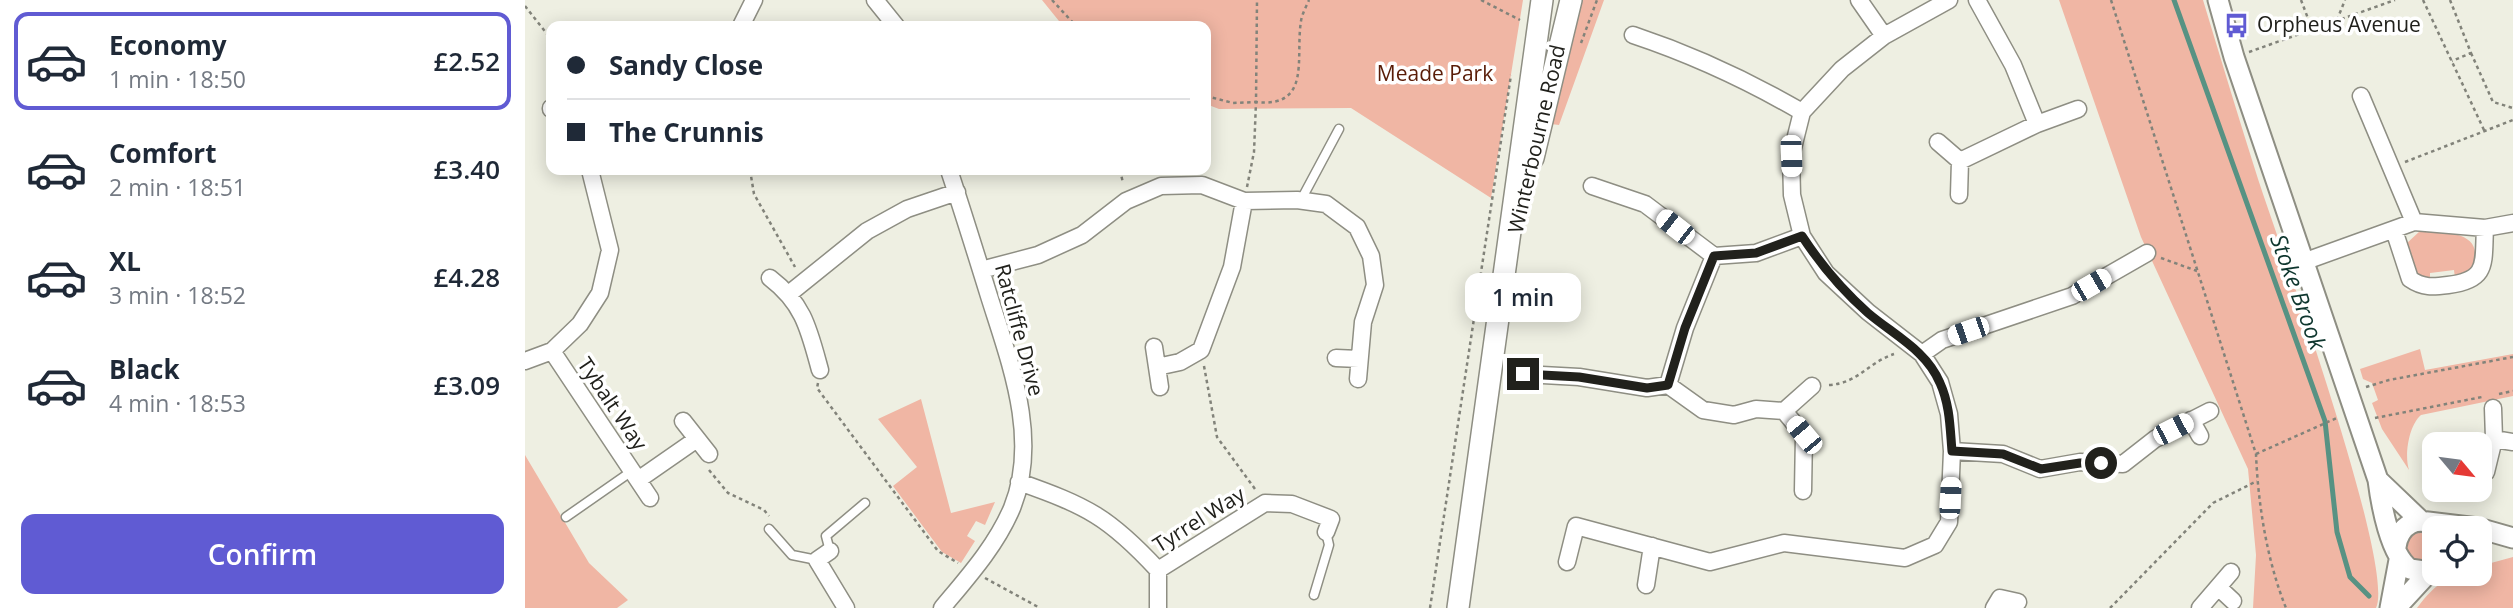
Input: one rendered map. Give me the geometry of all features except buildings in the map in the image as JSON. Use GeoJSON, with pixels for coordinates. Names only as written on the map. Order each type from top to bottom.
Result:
{"type":"FeatureCollection","features":[{"type":"Feature","properties":{"kind":"main road","name":"Winterbourne Road"},"geometry":{"type":"LineString","coordinates":[[1458,608],[1542,0]]}},
{"type":"Feature","properties":{"kind":"main road","name":"Winterbourne Road"},"geometry":{"type":"LineString","coordinates":[[1504,278],[1570,0]]}},
{"type":"Feature","properties":{"kind":"street"},"geometry":{"type":"LineString","coordinates":[[744,21],[754,0]]}},
{"type":"Feature","properties":{"kind":"street"},"geometry":{"type":"LineString","coordinates":[[875,0],[892,21]]}},
{"type":"Feature","properties":{"kind":"street"},"geometry":{"type":"LineString","coordinates":[[1859,0],[1884,36]]}},
{"type":"Feature","properties":{"kind":"street"},"geometry":{"type":"LineString","coordinates":[[1567,562],[1576,526],[1710,562],[1784,543],[1905,558],[1935,545],[1949,522],[1952,451],[1949,414],[1940,382],[1917,350],[1868,312],[1826,272],[1802,236],[1792,195],[1791,156],[1802,112],[1842,69],[1884,36],[1949,0]]}},
{"type":"Feature","properties":{"kind":"street"},"geometry":{"type":"LineString","coordinates":[[1977,0],[2013,65],[2037,124]]}},
{"type":"Feature","properties":{"kind":"street"},"geometry":{"type":"LineString","coordinates":[[2218,0],[2234,57],[2378,480],[2382,508],[2397,553],[2417,571],[2422,570]]}},
{"type":"Feature","properties":{"kind":"street"},"geometry":{"type":"LineString","coordinates":[[1633,35],[1690,53],[1750,82],[1802,112]]}},
{"type":"Feature","properties":{"kind":"street"},"geometry":{"type":"LineString","coordinates":[[2361,96],[2414,222]]}},
{"type":"Feature","properties":{"kind":"street"},"geometry":{"type":"LineString","coordinates":[[1960,161],[2037,124],[2078,109]]}},
{"type":"Feature","properties":{"kind":"street"},"geometry":{"type":"LineString","coordinates":[[1938,142],[1960,161]]}},
{"type":"Feature","properties":{"kind":"street"},"geometry":{"type":"LineString","coordinates":[[1959,195],[1960,161]]}},
{"type":"Feature","properties":{"kind":"street"},"geometry":{"type":"LineString","coordinates":[[525,361],[552,351],[580,324],[600,293],[610,250],[591,175]]}},
{"type":"Feature","properties":{"kind":"street","name":"Ratcliffe Drive"},"geometry":{"type":"LineString","coordinates":[[942,608],[972,571],[1011,509],[1019,482],[1022,432],[1017,384],[951,175]]}},
{"type":"Feature","properties":{"kind":"street"},"geometry":{"type":"LineString","coordinates":[[981,270],[1038,255],[1082,235],[1126,201],[1160,186],[1202,185],[1244,201],[1301,200],[1325,204],[1357,228],[1371,256],[1375,285],[1363,322],[1358,379]]}},
{"type":"Feature","properties":{"kind":"street"},"geometry":{"type":"LineString","coordinates":[[1592,186],[1646,204],[1714,256],[1756,253],[1802,236]]}},
{"type":"Feature","properties":{"kind":"street"},"geometry":{"type":"LineString","coordinates":[[790,293],[867,231],[907,209],[957,192]]}},
{"type":"Feature","properties":{"kind":"street"},"geometry":{"type":"LineString","coordinates":[[1157,367],[1180,362],[1201,350],[1231,267],[1244,201]]}},
{"type":"Feature","properties":{"kind":"street"},"geometry":{"type":"LineString","coordinates":[[2303,262],[2414,222],[2485,228],[2513,223]]}},
{"type":"Feature","properties":{"kind":"street"},"geometry":{"type":"LineString","coordinates":[[2394,230],[2410,279],[2431,288],[2471,281],[2476,276],[2483,262],[2485,228]]}},
{"type":"Feature","properties":{"kind":"street"},"geometry":{"type":"LineString","coordinates":[[1917,350],[2072,296],[2147,253]]}},
{"type":"Feature","properties":{"kind":"street"},"geometry":{"type":"LineString","coordinates":[[1668,385],[1685,328],[1714,256]]}},
{"type":"Feature","properties":{"kind":"street"},"geometry":{"type":"LineString","coordinates":[[769,278],[790,293],[808,324],[820,370]]}},
{"type":"Feature","properties":{"kind":"street"},"geometry":{"type":"LineString","coordinates":[[1154,347],[1160,387]]}},
{"type":"Feature","properties":{"kind":"street","name":"Tybalt Way"},"geometry":{"type":"LineString","coordinates":[[552,351],[650,498]]}},
{"type":"Feature","properties":{"kind":"street"},"geometry":{"type":"LineString","coordinates":[[1336,358],[1359,359]]}},
{"type":"Feature","properties":{"kind":"street"},"geometry":{"type":"LineString","coordinates":[[1523,374],[1579,377],[1647,388],[1668,385],[1703,410],[1734,415],[1756,409],[1784,411],[1812,386]]}},
{"type":"Feature","properties":{"kind":"street"},"geometry":{"type":"LineString","coordinates":[[2492,447],[2493,408]]}},
{"type":"Feature","properties":{"kind":"street"},"geometry":{"type":"LineString","coordinates":[[1784,411],[1804,435],[1803,491]]}},
{"type":"Feature","properties":{"kind":"street"},"geometry":{"type":"LineString","coordinates":[[1952,451],[2003,454],[2041,469],[2080,463],[2123,464],[2155,439],[2210,411]]}},
{"type":"Feature","properties":{"kind":"street"},"geometry":{"type":"LineString","coordinates":[[2191,420],[2200,436]]}},
{"type":"Feature","properties":{"kind":"street"},"geometry":{"type":"LineString","coordinates":[[683,421],[709,454]]}},
{"type":"Feature","properties":{"kind":"street","name":"Tybalt Way"},"geometry":{"type":"LineString","coordinates":[[635,475],[697,439]]}},
{"type":"Feature","properties":{"kind":"street"},"geometry":{"type":"LineString","coordinates":[[2494,439],[2513,442]]}},
{"type":"Feature","properties":{"kind":"street"},"geometry":{"type":"LineString","coordinates":[[2378,480],[2422,518]]}},
{"type":"Feature","properties":{"kind":"street"},"geometry":{"type":"LineString","coordinates":[[1019,482],[1094,511],[1125,534],[1157,570],[1158,608]]}},
{"type":"Feature","properties":{"kind":"street","name":"Tyrrel Way"},"geometry":{"type":"LineString","coordinates":[[1157,570],[1265,503],[1292,504],[1331,519],[1326,532]]}},
{"type":"Feature","properties":{"kind":"street"},"geometry":{"type":"LineString","coordinates":[[2390,608],[2400,532],[2413,522],[2422,523]]}},
{"type":"Feature","properties":{"kind":"street"},"geometry":{"type":"LineString","coordinates":[[1646,585],[1652,546]]}},
{"type":"Feature","properties":{"kind":"street"},"geometry":{"type":"LineString","coordinates":[[823,555],[846,608]]}},
{"type":"Feature","properties":{"kind":"street"},"geometry":{"type":"LineString","coordinates":[[2200,608],[2231,572]]}},
{"type":"Feature","properties":{"kind":"street"},"geometry":{"type":"LineString","coordinates":[[2396,608],[2422,580]]}},
{"type":"Feature","properties":{"kind":"street"},"geometry":{"type":"LineString","coordinates":[[2218,587],[2233,601]]}},
{"type":"Feature","properties":{"kind":"street"},"geometry":{"type":"LineString","coordinates":[[1996,597],[2018,602]]}},
{"type":"Feature","properties":{"kind":"lane"},"geometry":{"type":"LineString","coordinates":[[1301,200],[1339,129]]}},
{"type":"Feature","properties":{"kind":"lane"},"geometry":{"type":"LineString","coordinates":[[566,517],[635,475]]}},
{"type":"Feature","properties":{"kind":"lane"},"geometry":{"type":"LineString","coordinates":[[769,528],[792,555],[823,555],[826,536],[865,503]]}},
{"type":"Feature","properties":{"kind":"lane"},"geometry":{"type":"LineString","coordinates":[[1314,595],[1329,545],[1326,532]]}},
{"type":"Feature","properties":{"kind":"path"},"geometry":{"type":"LineString","coordinates":[[1052,0],[1071,21]]}},
{"type":"Feature","properties":{"kind":"path"},"geometry":{"type":"LineString","coordinates":[[1244,201],[1254,152],[1257,0]]}},
{"type":"Feature","properties":{"kind":"path"},"geometry":{"type":"LineString","coordinates":[[1211,97],[1233,103],[1276,104],[1287,97],[1299,79],[1301,19],[1309,0]]}},
{"type":"Feature","properties":{"kind":"path"},"geometry":{"type":"LineString","coordinates":[[1481,0],[1520,20],[1522,10]]}},
{"type":"Feature","properties":{"kind":"path"},"geometry":{"type":"LineString","coordinates":[[2111,0],[2256,454],[2257,481],[2274,573],[2286,608]]}},
{"type":"Feature","properties":{"kind":"path"},"geometry":{"type":"LineString","coordinates":[[2301,0],[2312,29]]}},
{"type":"Feature","properties":{"kind":"path"},"geometry":{"type":"LineString","coordinates":[[2337,20],[2345,0]]}},
{"type":"Feature","properties":{"kind":"path"},"geometry":{"type":"LineString","coordinates":[[2234,57],[2395,0]]}},
{"type":"Feature","properties":{"kind":"path"},"geometry":{"type":"LineString","coordinates":[[2423,0],[2484,130]]}},
{"type":"Feature","properties":{"kind":"path"},"geometry":{"type":"LineString","coordinates":[[2450,0],[2493,102],[2513,108]]}},
{"type":"Feature","properties":{"kind":"path"},"geometry":{"type":"LineString","coordinates":[[525,6],[546,33]]}},
{"type":"Feature","properties":{"kind":"path"},"geometry":{"type":"LineString","coordinates":[[2452,61],[2471,52]]}},
{"type":"Feature","properties":{"kind":"path"},"geometry":{"type":"LineString","coordinates":[[1430,608],[1511,75]]}},
{"type":"Feature","properties":{"kind":"path"},"geometry":{"type":"LineString","coordinates":[[2392,167],[2513,120]]}},
{"type":"Feature","properties":{"kind":"path"},"geometry":{"type":"LineString","coordinates":[[751,175],[754,194],[778,232],[803,282]]}},
{"type":"Feature","properties":{"kind":"path"},"geometry":{"type":"LineString","coordinates":[[2147,253],[2197,271]]}},
{"type":"Feature","properties":{"kind":"path"},"geometry":{"type":"LineString","coordinates":[[1201,350],[1217,437],[1265,503]]}},
{"type":"Feature","properties":{"kind":"path"},"geometry":{"type":"LineString","coordinates":[[1812,386],[1848,383],[1882,358],[1917,350]]}},
{"type":"Feature","properties":{"kind":"path"},"geometry":{"type":"LineString","coordinates":[[2348,393],[2389,380],[2513,357]]}},
{"type":"Feature","properties":{"kind":"path"},"geometry":{"type":"LineString","coordinates":[[820,370],[817,388],[938,551],[1039,608]]}},
{"type":"Feature","properties":{"kind":"path"},"geometry":{"type":"LineString","coordinates":[[2357,421],[2513,391]]}},
{"type":"Feature","properties":{"kind":"path"},"geometry":{"type":"LineString","coordinates":[[2256,454],[2333,419]]}},
{"type":"Feature","properties":{"kind":"path"},"geometry":{"type":"LineString","coordinates":[[709,454],[702,460],[728,493],[764,510],[775,524],[769,528]]}},
{"type":"Feature","properties":{"kind":"path"},"geometry":{"type":"LineString","coordinates":[[2109,608],[2213,503],[2257,481]]}},
{"type":"Feature","properties":{"kind":"green space","name":"Meade Park"},"geometry":{"type":"Polygon","coordinates":[[[1042,0],[1523,0],[1491,198],[1351,108],[1219,109],[1211,106],[1211,21],[1059,21],[1042,0]]]}},
{"type":"Feature","properties":{"kind":"green space"},"geometry":{"type":"Polygon","coordinates":[[[1579,0],[1604,0],[1559,125],[1551,124],[1579,0]]]}},
{"type":"Feature","properties":{"kind":"green space"},"geometry":{"type":"Polygon","coordinates":[[[2059,0],[2203,0],[2353,470],[2369,532],[2377,580],[2376,608],[2253,608],[2256,555],[2248,469],[2141,237],[2059,0]]]}},
{"type":"Feature","properties":{"kind":"green space"},"geometry":{"type":"Polygon","coordinates":[[[2420,231],[2455,234],[2472,243],[2475,251],[2474,262],[2467,276],[2455,278],[2454,270],[2430,273],[2430,281],[2415,276],[2406,244],[2420,231]]]}},
{"type":"Feature","properties":{"kind":"green space"},"geometry":{"type":"Polygon","coordinates":[[[2420,349],[2425,370],[2513,354],[2513,396],[2421,415],[2413,426],[2409,441],[2409,470],[2382,429],[2372,403],[2378,400],[2372,383],[2363,379],[2360,369],[2420,349]]]}},
{"type":"Feature","properties":{"kind":"green space"},"geometry":{"type":"Polygon","coordinates":[[[921,399],[951,513],[995,502],[985,525],[976,521],[967,536],[975,541],[961,563],[942,552],[893,486],[917,467],[878,419],[921,399]]]}},
{"type":"Feature","properties":{"kind":"green space"},"geometry":{"type":"Polygon","coordinates":[[[525,455],[589,563],[628,600],[617,608],[525,608],[525,455]]]}},
{"type":"Feature","properties":{"kind":"green space"},"geometry":{"type":"Polygon","coordinates":[[[2420,533],[2420,561],[2410,557],[2406,547],[2410,537],[2420,533]]]}},
{"type":"Feature","properties":{"kind":"green space"},"geometry":{"type":"Polygon","coordinates":[[[2513,557],[2513,608],[2417,608],[2437,586],[2492,586],[2492,563],[2513,557]]]}},
{"type":"Feature","properties":{"kind":"waterway","name":"Stoke Brook"},"geometry":{"type":"LineString","coordinates":[[2174,0],[2325,421],[2337,532],[2350,577],[2369,596]]}},
{"type":"Feature","properties":{"kind":"place","name":"Orpheus Avenue"},"geometry":{"type":"Point","coordinates":[2237,25]}},
{"type":"Feature","properties":{"kind":"route"},"geometry":{"type":"LineString","coordinates":[[1523,374],[1579,377],[1647,388],[1668,385],[1685,328],[1714,256],[1756,253],[1802,236],[1826,272],[1868,312],[1922,354],[1940,382],[1949,414],[1952,451],[2003,454],[2041,469],[2101,463]]}}]}
